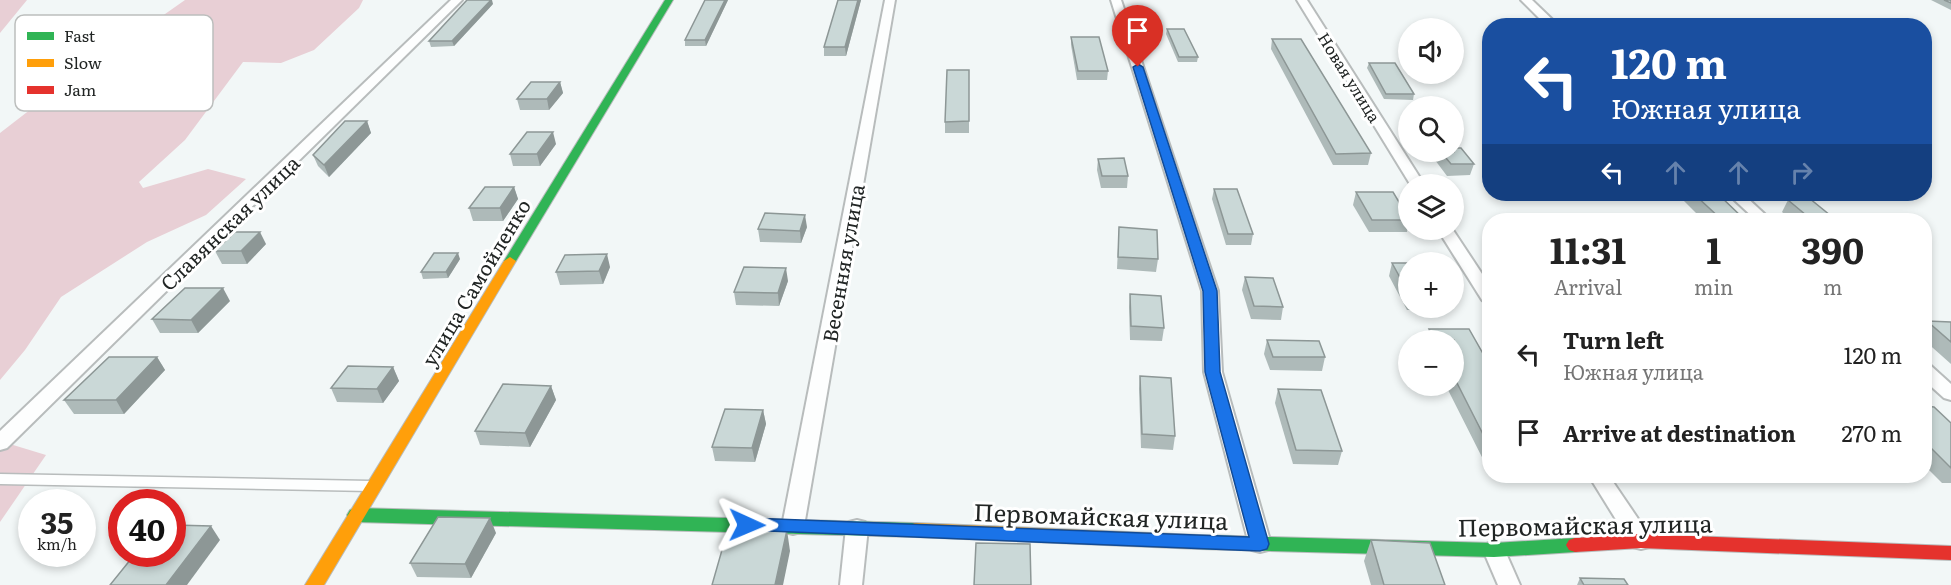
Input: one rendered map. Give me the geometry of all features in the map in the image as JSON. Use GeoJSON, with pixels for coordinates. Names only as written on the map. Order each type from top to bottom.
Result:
{"type":"FeatureCollection","features":[{"type":"Feature","properties":{"kind":"street","name":"Славянская улица"},"geometry":{"type":"LineString","coordinates":[[0,443],[457,0]]}},
{"type":"Feature","properties":{"kind":"street","name":"улица Самойленко"},"geometry":{"type":"LineString","coordinates":[[314,585],[669,0]]}},
{"type":"Feature","properties":{"kind":"street","name":"Весенняя улица"},"geometry":{"type":"LineString","coordinates":[[793,526],[890,0]]}},
{"type":"Feature","properties":{"kind":"street"},"geometry":{"type":"LineString","coordinates":[[1116,0],[1210,291],[1213,372],[1260,544]]}},
{"type":"Feature","properties":{"kind":"street","name":"Новая улица"},"geometry":{"type":"LineString","coordinates":[[1302,0],[1411,174]]}},
{"type":"Feature","properties":{"kind":"street"},"geometry":{"type":"LineString","coordinates":[[1526,0],[1545,18]]}},
{"type":"Feature","properties":{"kind":"street"},"geometry":{"type":"LineString","coordinates":[[1743,201],[1756,213]]}},
{"type":"Feature","properties":{"kind":"street"},"geometry":{"type":"LineString","coordinates":[[1451,240],[1482,288]]}},
{"type":"Feature","properties":{"kind":"street"},"geometry":{"type":"LineString","coordinates":[[1932,376],[1951,394]]}},
{"type":"Feature","properties":{"kind":"street"},"geometry":{"type":"LineString","coordinates":[[1604,483],[1641,541]]}},
{"type":"Feature","properties":{"kind":"street","name":"Первомайская улица"},"geometry":{"type":"LineString","coordinates":[[356,515],[793,526],[1260,544],[1494,550],[1641,541],[1951,553]]}},
{"type":"Feature","properties":{"kind":"street"},"geometry":{"type":"LineString","coordinates":[[851,585],[857,528]]}},
{"type":"Feature","properties":{"kind":"street"},"geometry":{"type":"LineString","coordinates":[[1494,550],[1509,585]]}},
{"type":"Feature","properties":{"kind":"lane"},"geometry":{"type":"LineString","coordinates":[[0,479],[374,486]]}},
{"type":"Feature","properties":{"kind":"shaded area"},"geometry":{"type":"Polygon","coordinates":[[[0,0],[27,0],[0,33],[0,0]]]}},
{"type":"Feature","properties":{"kind":"shaded area"},"geometry":{"type":"Polygon","coordinates":[[[185,0],[363,0],[359,8],[314,50],[281,63],[243,62],[213,102],[213,15],[164,15],[185,0]]]}},
{"type":"Feature","properties":{"kind":"shaded area"},"geometry":{"type":"Polygon","coordinates":[[[28,111],[207,111],[185,140],[139,182],[143,188],[208,169],[246,179],[206,215],[147,242],[61,297],[25,350],[0,380],[0,133],[28,111]]]}},
{"type":"Feature","properties":{"kind":"shaded area"},"geometry":{"type":"Polygon","coordinates":[[[0,441],[46,455],[23,489],[18,489],[18,496],[0,522],[0,441]]]}},
{"type":"Feature","properties":{"kind":"building"},"geometry":{"type":"Polygon","coordinates":[[[467,0],[491,0],[452,41],[429,41],[467,0]]]}},
{"type":"Feature","properties":{"kind":"building"},"geometry":{"type":"Polygon","coordinates":[[[705,0],[725,0],[705,40],[685,40],[705,0]]]}},
{"type":"Feature","properties":{"kind":"building"},"geometry":{"type":"Polygon","coordinates":[[[838,0],[858,0],[845,47],[824,47],[838,0]]]}},
{"type":"Feature","properties":{"kind":"building"},"geometry":{"type":"Polygon","coordinates":[[[1167,29],[1184,29],[1198,57],[1179,57],[1167,29]]]}},
{"type":"Feature","properties":{"kind":"building"},"geometry":{"type":"Polygon","coordinates":[[[1071,37],[1099,37],[1108,71],[1078,71],[1071,37]]]}},
{"type":"Feature","properties":{"kind":"building"},"geometry":{"type":"Polygon","coordinates":[[[1272,39],[1301,39],[1371,153],[1336,154],[1272,39]]]}},
{"type":"Feature","properties":{"kind":"building"},"geometry":{"type":"Polygon","coordinates":[[[1369,63],[1395,63],[1398,68],[1398,84],[1408,84],[1414,94],[1386,94],[1369,63]]]}},
{"type":"Feature","properties":{"kind":"building"},"geometry":{"type":"Polygon","coordinates":[[[947,70],[969,70],[969,121],[945,122],[947,70]]]}},
{"type":"Feature","properties":{"kind":"building"},"geometry":{"type":"Polygon","coordinates":[[[531,82],[560,82],[547,99],[517,99],[531,82]]]}},
{"type":"Feature","properties":{"kind":"building"},"geometry":{"type":"Polygon","coordinates":[[[345,121],[367,121],[324,165],[313,155],[345,121]]]}},
{"type":"Feature","properties":{"kind":"building"},"geometry":{"type":"Polygon","coordinates":[[[527,132],[553,132],[537,154],[510,154],[527,132]]]}},
{"type":"Feature","properties":{"kind":"building"},"geometry":{"type":"Polygon","coordinates":[[[1464,152],[1474,164],[1451,164],[1449,162],[1464,162],[1464,152]]]}},
{"type":"Feature","properties":{"kind":"building"},"geometry":{"type":"Polygon","coordinates":[[[1124,158],[1128,176],[1102,176],[1098,159],[1124,158]]]}},
{"type":"Feature","properties":{"kind":"building"},"geometry":{"type":"Polygon","coordinates":[[[485,187],[514,187],[500,208],[469,208],[485,187]]]}},
{"type":"Feature","properties":{"kind":"building"},"geometry":{"type":"Polygon","coordinates":[[[1214,189],[1237,189],[1253,234],[1228,234],[1214,189]]]}},
{"type":"Feature","properties":{"kind":"building"},"geometry":{"type":"Polygon","coordinates":[[[1356,192],[1393,192],[1398,200],[1398,220],[1372,220],[1356,192]]]}},
{"type":"Feature","properties":{"kind":"building"},"geometry":{"type":"Polygon","coordinates":[[[1702,201],[1725,201],[1738,213],[1714,213],[1702,201]]]}},
{"type":"Feature","properties":{"kind":"building"},"geometry":{"type":"Polygon","coordinates":[[[1789,201],[1813,201],[1827,213],[1804,213],[1789,201]]]}},
{"type":"Feature","properties":{"kind":"building"},"geometry":{"type":"Polygon","coordinates":[[[765,213],[805,215],[800,231],[758,229],[765,213]]]}},
{"type":"Feature","properties":{"kind":"building"},"geometry":{"type":"Polygon","coordinates":[[[1119,227],[1157,230],[1158,259],[1118,257],[1119,227]]]}},
{"type":"Feature","properties":{"kind":"building"},"geometry":{"type":"Polygon","coordinates":[[[235,232],[260,232],[241,251],[215,251],[235,232]]]}},
{"type":"Feature","properties":{"kind":"building"},"geometry":{"type":"Polygon","coordinates":[[[434,253],[458,253],[446,272],[421,272],[434,253]]]}},
{"type":"Feature","properties":{"kind":"building"},"geometry":{"type":"Polygon","coordinates":[[[607,254],[599,271],[556,272],[565,255],[607,254]]]}},
{"type":"Feature","properties":{"kind":"building"},"geometry":{"type":"Polygon","coordinates":[[[1392,263],[1398,263],[1398,274],[1392,263]]]}},
{"type":"Feature","properties":{"kind":"building"},"geometry":{"type":"Polygon","coordinates":[[[744,267],[786,268],[778,293],[734,292],[744,267]]]}},
{"type":"Feature","properties":{"kind":"building"},"geometry":{"type":"Polygon","coordinates":[[[1245,277],[1273,278],[1283,307],[1254,306],[1245,277]]]}},
{"type":"Feature","properties":{"kind":"building"},"geometry":{"type":"Polygon","coordinates":[[[185,288],[223,288],[191,320],[152,319],[185,288]]]}},
{"type":"Feature","properties":{"kind":"building"},"geometry":{"type":"Polygon","coordinates":[[[1130,294],[1161,296],[1164,328],[1131,326],[1130,294]]]}},
{"type":"Feature","properties":{"kind":"building"},"geometry":{"type":"Polygon","coordinates":[[[1932,321],[1951,322],[1951,342],[1932,325],[1932,321]]]}},
{"type":"Feature","properties":{"kind":"building"},"geometry":{"type":"Polygon","coordinates":[[[1429,329],[1469,329],[1482,352],[1482,432],[1464,396],[1464,330],[1429,329]]]}},
{"type":"Feature","properties":{"kind":"building"},"geometry":{"type":"Polygon","coordinates":[[[1267,340],[1319,341],[1325,357],[1273,357],[1267,340]]]}},
{"type":"Feature","properties":{"kind":"building"},"geometry":{"type":"Polygon","coordinates":[[[109,357],[157,357],[116,400],[64,400],[109,357]]]}},
{"type":"Feature","properties":{"kind":"building"},"geometry":{"type":"Polygon","coordinates":[[[348,366],[393,367],[377,389],[331,388],[348,366]]]}},
{"type":"Feature","properties":{"kind":"building"},"geometry":{"type":"Polygon","coordinates":[[[1140,376],[1171,378],[1175,436],[1142,434],[1140,376]]]}},
{"type":"Feature","properties":{"kind":"building"},"geometry":{"type":"Polygon","coordinates":[[[503,384],[551,386],[525,433],[475,431],[503,384]]]}},
{"type":"Feature","properties":{"kind":"building"},"geometry":{"type":"Polygon","coordinates":[[[1278,389],[1321,390],[1342,451],[1296,450],[1278,389]]]}},
{"type":"Feature","properties":{"kind":"building"},"geometry":{"type":"Polygon","coordinates":[[[1932,407],[1951,423],[1951,468],[1932,449],[1932,407]]]}},
{"type":"Feature","properties":{"kind":"building"},"geometry":{"type":"Polygon","coordinates":[[[725,409],[763,410],[752,448],[712,447],[725,409]]]}},
{"type":"Feature","properties":{"kind":"building"},"geometry":{"type":"Polygon","coordinates":[[[438,517],[490,518],[465,564],[410,563],[438,517]]]}},
{"type":"Feature","properties":{"kind":"building"},"geometry":{"type":"Polygon","coordinates":[[[186,525],[211,526],[186,559],[186,525]]]}},
{"type":"Feature","properties":{"kind":"building"},"geometry":{"type":"Polygon","coordinates":[[[728,529],[787,530],[775,585],[712,585],[728,529]]]}},
{"type":"Feature","properties":{"kind":"building"},"geometry":{"type":"Polygon","coordinates":[[[1371,540],[1430,543],[1445,585],[1384,585],[1371,540]]]}},
{"type":"Feature","properties":{"kind":"building"},"geometry":{"type":"Polygon","coordinates":[[[976,543],[1030,544],[1031,585],[974,585],[976,543]]]}},
{"type":"Feature","properties":{"kind":"building"},"geometry":{"type":"Polygon","coordinates":[[[125,567],[180,567],[166,585],[110,585],[125,567]]]}},
{"type":"Feature","properties":{"kind":"building"},"geometry":{"type":"Polygon","coordinates":[[[1580,578],[1624,579],[1628,585],[1584,585],[1580,578]]]}},
{"type":"Feature","properties":{"kind":"traffic: fast"},"geometry":{"type":"LineString","coordinates":[[510,261],[669,0]]}},
{"type":"Feature","properties":{"kind":"traffic: fast"},"geometry":{"type":"LineString","coordinates":[[356,515],[915,530]]}},
{"type":"Feature","properties":{"kind":"traffic: fast"},"geometry":{"type":"LineString","coordinates":[[1199,542],[1494,550],[1575,545]]}},
{"type":"Feature","properties":{"kind":"traffic: slow"},"geometry":{"type":"LineString","coordinates":[[314,585],[510,261]]}},
{"type":"Feature","properties":{"kind":"traffic: slow"},"geometry":{"type":"LineString","coordinates":[[915,530],[1199,542]]}},
{"type":"Feature","properties":{"kind":"traffic: jam"},"geometry":{"type":"LineString","coordinates":[[1575,545],[1641,541],[1951,553]]}},
{"type":"Feature","properties":{"kind":"route"},"geometry":{"type":"LineString","coordinates":[[747,525],[1260,544],[1213,372],[1210,291],[1138,67]]}}]}
